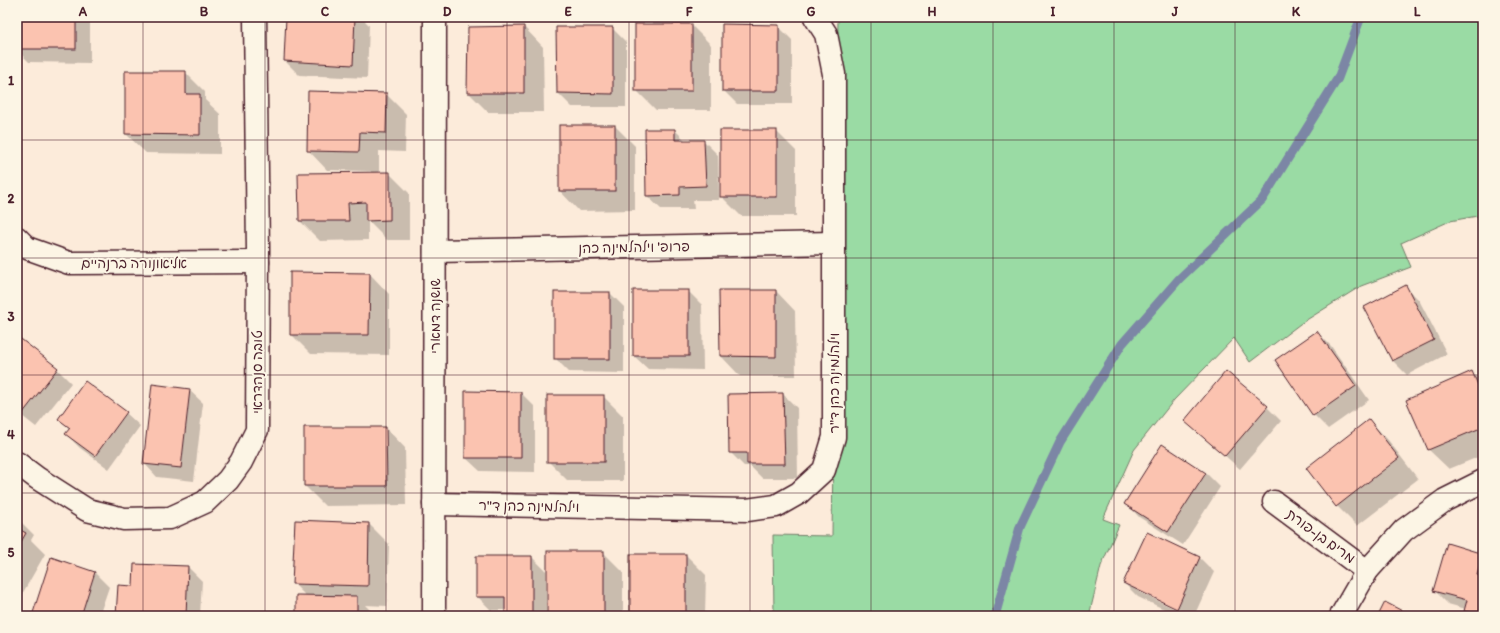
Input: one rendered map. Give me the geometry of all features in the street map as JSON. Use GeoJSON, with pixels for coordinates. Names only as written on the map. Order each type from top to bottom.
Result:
{"type":"FeatureCollection","features":[{"type":"Feature","properties":{"kind":"street","name":"טובה סנהדראי"},"geometry":{"type":"LineString","coordinates":[[17,463],[37,478],[87,510],[124,519],[170,518],[205,502],[228,480],[237,468],[257,430],[258,262],[255,17]]}},
{"type":"Feature","properties":{"kind":"street","name":"שושנה דמארי"},"geometry":{"type":"LineString","coordinates":[[434,616],[435,17]]}},
{"type":"Feature","properties":{"kind":"street","name":"וילהלמינה כהן ד\"ר"},"geometry":{"type":"LineString","coordinates":[[434,504],[747,510],[776,506],[799,493],[824,470],[834,437],[834,74],[826,34],[815,17]]}},
{"type":"Feature","properties":{"kind":"street","name":"אליאונורה ברנהיים"},"geometry":{"type":"LineString","coordinates":[[17,238],[26,248],[69,263],[258,262]]}},
{"type":"Feature","properties":{"kind":"street","name":"פרופ' וילהלמינה כהן"},"geometry":{"type":"LineString","coordinates":[[435,251],[833,243]]}},
{"type":"Feature","properties":{"kind":"street","name":"מרים בן-פורת"},"geometry":{"type":"LineString","coordinates":[[1341,616],[1367,571],[1404,530],[1445,500],[1483,481]]}},
{"type":"Feature","properties":{"kind":"street","name":"מרים בן-פורת"},"geometry":{"type":"LineString","coordinates":[[1274,502],[1367,571]]}},
{"type":"Feature","properties":{"kind":"green space"},"geometry":{"type":"Polygon","coordinates":[[[838,17],[1483,17],[1483,215],[1450,221],[1401,243],[1411,267],[1361,286],[1300,324],[1250,362],[1234,338],[1174,400],[1134,450],[1103,519],[1119,525],[1101,566],[1089,616],[774,616],[773,535],[832,536],[838,17]]]}},
{"type":"Feature","properties":{"kind":"building"},"geometry":{"type":"Polygon","coordinates":[[[17,17],[76,17],[76,49],[17,49],[17,17]]]}},
{"type":"Feature","properties":{"kind":"building"},"geometry":{"type":"Polygon","coordinates":[[[286,17],[355,17],[353,65],[284,61],[286,17]]]}},
{"type":"Feature","properties":{"kind":"building"},"geometry":{"type":"Polygon","coordinates":[[[635,24],[692,24],[692,91],[635,91],[635,24]]]}},
{"type":"Feature","properties":{"kind":"building"},"geometry":{"type":"Polygon","coordinates":[[[722,24],[779,25],[779,91],[722,91],[722,24]]]}},
{"type":"Feature","properties":{"kind":"building"},"geometry":{"type":"Polygon","coordinates":[[[524,26],[524,93],[467,93],[468,27],[524,26]]]}},
{"type":"Feature","properties":{"kind":"building"},"geometry":{"type":"Polygon","coordinates":[[[556,27],[613,27],[613,94],[557,93],[556,27]]]}},
{"type":"Feature","properties":{"kind":"building"},"geometry":{"type":"Polygon","coordinates":[[[125,71],[186,71],[186,94],[200,94],[200,135],[125,134],[125,71]]]}},
{"type":"Feature","properties":{"kind":"building"},"geometry":{"type":"Polygon","coordinates":[[[308,91],[387,93],[386,133],[360,132],[359,152],[307,151],[308,91]]]}},
{"type":"Feature","properties":{"kind":"building"},"geometry":{"type":"Polygon","coordinates":[[[559,125],[615,125],[615,191],[559,191],[559,125]]]}},
{"type":"Feature","properties":{"kind":"building"},"geometry":{"type":"Polygon","coordinates":[[[645,129],[675,129],[675,140],[704,140],[706,186],[680,187],[680,195],[646,196],[645,129]]]}},
{"type":"Feature","properties":{"kind":"building"},"geometry":{"type":"Polygon","coordinates":[[[720,130],[777,130],[777,197],[720,197],[720,130]]]}},
{"type":"Feature","properties":{"kind":"building"},"geometry":{"type":"Polygon","coordinates":[[[390,172],[390,220],[366,221],[366,202],[348,203],[349,221],[299,221],[298,173],[390,172]]]}},
{"type":"Feature","properties":{"kind":"building"},"geometry":{"type":"Polygon","coordinates":[[[290,272],[370,273],[369,335],[290,335],[290,272]]]}},
{"type":"Feature","properties":{"kind":"building"},"geometry":{"type":"Polygon","coordinates":[[[1406,285],[1434,340],[1392,361],[1364,307],[1406,285]]]}},
{"type":"Feature","properties":{"kind":"building"},"geometry":{"type":"Polygon","coordinates":[[[633,290],[689,290],[689,356],[633,356],[633,290]]]}},
{"type":"Feature","properties":{"kind":"building"},"geometry":{"type":"Polygon","coordinates":[[[719,290],[776,290],[776,357],[720,356],[719,290]]]}},
{"type":"Feature","properties":{"kind":"building"},"geometry":{"type":"Polygon","coordinates":[[[554,292],[610,292],[610,359],[554,359],[554,292]]]}},
{"type":"Feature","properties":{"kind":"building"},"geometry":{"type":"Polygon","coordinates":[[[1317,331],[1356,386],[1313,416],[1275,360],[1317,331]]]}},
{"type":"Feature","properties":{"kind":"building"},"geometry":{"type":"Polygon","coordinates":[[[17,336],[58,368],[22,414],[17,410],[17,336]]]}},
{"type":"Feature","properties":{"kind":"building"},"geometry":{"type":"Polygon","coordinates":[[[1226,371],[1268,406],[1225,456],[1184,421],[1226,371]]]}},
{"type":"Feature","properties":{"kind":"building"},"geometry":{"type":"Polygon","coordinates":[[[1472,371],[1483,397],[1483,427],[1428,450],[1406,400],[1472,371]]]}},
{"type":"Feature","properties":{"kind":"building"},"geometry":{"type":"Polygon","coordinates":[[[85,381],[127,412],[95,456],[65,434],[70,428],[58,419],[85,381]]]}},
{"type":"Feature","properties":{"kind":"building"},"geometry":{"type":"Polygon","coordinates":[[[152,384],[190,389],[181,468],[143,464],[152,384]]]}},
{"type":"Feature","properties":{"kind":"building"},"geometry":{"type":"Polygon","coordinates":[[[465,391],[521,392],[521,458],[465,458],[465,391]]]}},
{"type":"Feature","properties":{"kind":"building"},"geometry":{"type":"Polygon","coordinates":[[[783,393],[785,464],[747,464],[747,453],[729,453],[728,394],[783,393]]]}},
{"type":"Feature","properties":{"kind":"building"},"geometry":{"type":"Polygon","coordinates":[[[547,395],[604,395],[604,462],[547,462],[547,395]]]}},
{"type":"Feature","properties":{"kind":"building"},"geometry":{"type":"Polygon","coordinates":[[[1369,419],[1399,458],[1336,507],[1306,468],[1369,419]]]}},
{"type":"Feature","properties":{"kind":"building"},"geometry":{"type":"Polygon","coordinates":[[[304,427],[386,427],[387,486],[304,486],[304,427]]]}},
{"type":"Feature","properties":{"kind":"building"},"geometry":{"type":"Polygon","coordinates":[[[1162,444],[1206,473],[1168,532],[1124,504],[1162,444]]]}},
{"type":"Feature","properties":{"kind":"building"},"geometry":{"type":"Polygon","coordinates":[[[295,520],[369,523],[368,586],[292,584],[295,520]]]}},
{"type":"Feature","properties":{"kind":"building"},"geometry":{"type":"Polygon","coordinates":[[[17,528],[26,533],[17,549],[17,528]]]}},
{"type":"Feature","properties":{"kind":"building"},"geometry":{"type":"Polygon","coordinates":[[[1147,532],[1200,557],[1177,609],[1123,583],[1147,532]]]}},
{"type":"Feature","properties":{"kind":"building"},"geometry":{"type":"Polygon","coordinates":[[[1447,543],[1483,554],[1477,575],[1483,577],[1483,616],[1464,611],[1467,600],[1433,591],[1447,543]]]}},
{"type":"Feature","properties":{"kind":"building"},"geometry":{"type":"Polygon","coordinates":[[[547,551],[604,551],[604,616],[547,616],[547,551]]]}},
{"type":"Feature","properties":{"kind":"building"},"geometry":{"type":"Polygon","coordinates":[[[630,554],[686,554],[686,616],[630,616],[630,554]]]}},
{"type":"Feature","properties":{"kind":"building"},"geometry":{"type":"Polygon","coordinates":[[[476,556],[532,556],[532,613],[505,613],[505,597],[476,597],[476,556]]]}},
{"type":"Feature","properties":{"kind":"building"},"geometry":{"type":"Polygon","coordinates":[[[51,557],[95,572],[81,616],[32,616],[51,557]]]}},
{"type":"Feature","properties":{"kind":"building"},"geometry":{"type":"Polygon","coordinates":[[[134,564],[188,566],[186,616],[116,616],[118,585],[133,586],[134,564]]]}},
{"type":"Feature","properties":{"kind":"building"},"geometry":{"type":"Polygon","coordinates":[[[296,595],[357,596],[357,616],[296,616],[296,595]]]}},
{"type":"Feature","properties":{"kind":"building"},"geometry":{"type":"Polygon","coordinates":[[[1385,602],[1412,616],[1378,616],[1385,602]]]}},
{"type":"Feature","properties":{"kind":"waterway"},"geometry":{"type":"LineString","coordinates":[[995,616],[1020,527],[1060,442],[1122,344],[1179,279],[1262,200],[1338,78],[1361,17]]}}]}
